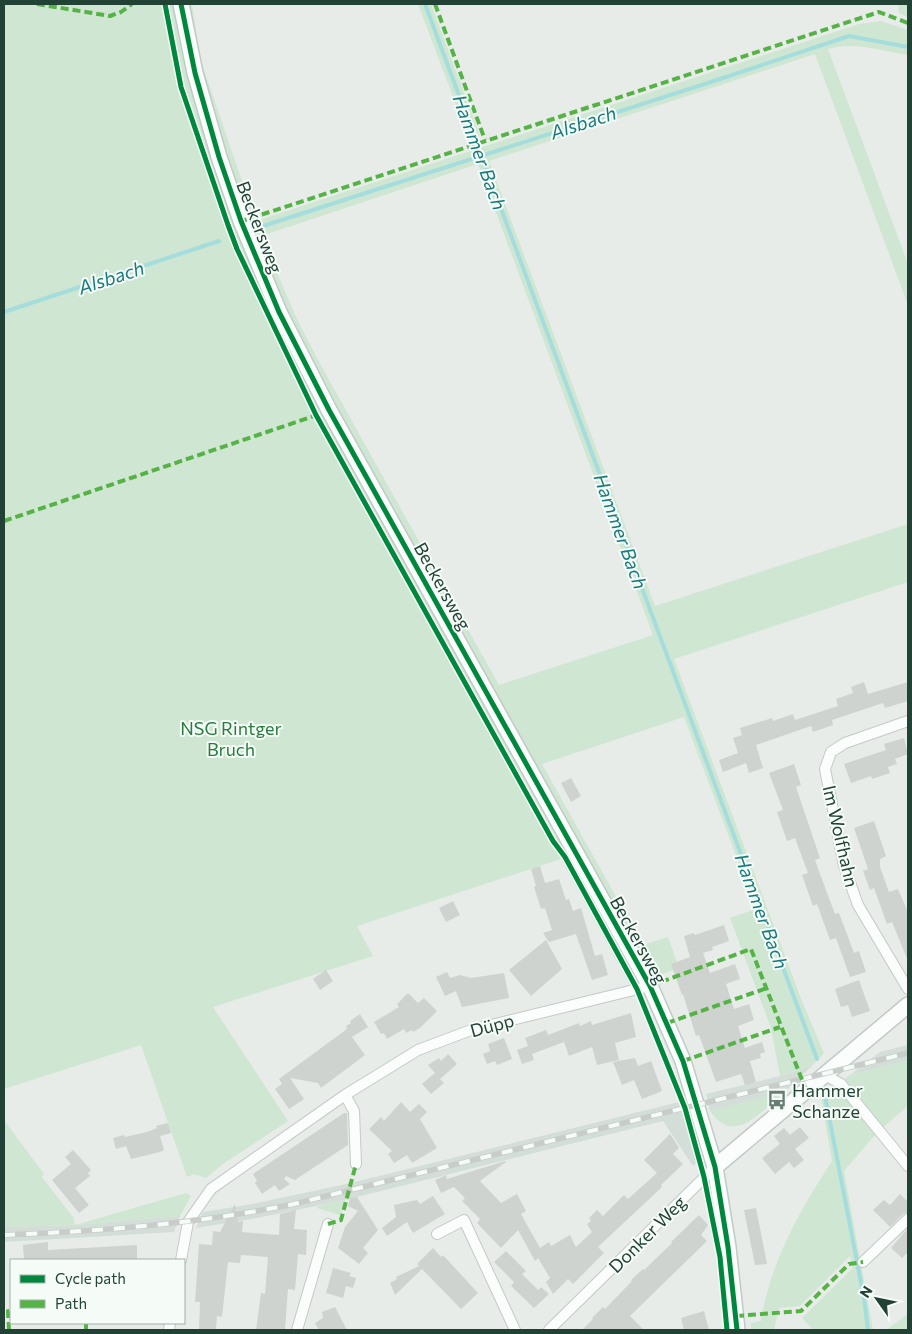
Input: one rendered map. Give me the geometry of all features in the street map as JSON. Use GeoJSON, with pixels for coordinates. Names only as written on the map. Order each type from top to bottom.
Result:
{"type":"FeatureCollection","features":[{"type":"Feature","properties":{"kind":"street","name":"Beckersweg"},"geometry":{"type":"LineString","coordinates":[[181,4],[195,73],[218,157],[240,221],[279,312],[330,410],[650,986],[683,1061],[714,1167],[728,1247],[737,1330]]}},
{"type":"Feature","properties":{"kind":"street","name":"Im Wolfhahn"},"geometry":{"type":"LineString","coordinates":[[908,721],[845,743],[832,752],[826,769],[844,866],[858,905],[908,989]]}},
{"type":"Feature","properties":{"kind":"street","name":"Düpp"},"geometry":{"type":"LineString","coordinates":[[181,1259],[188,1222],[212,1189],[345,1095],[418,1050],[471,1030],[650,986]]}},
{"type":"Feature","properties":{"kind":"street","name":"Donker Weg"},"geometry":{"type":"LineString","coordinates":[[549,1330],[714,1167],[908,1005]]}},
{"type":"Feature","properties":{"kind":"street"},"geometry":{"type":"LineString","coordinates":[[825,1075],[841,1084],[908,1166]]}},
{"type":"Feature","properties":{"kind":"street"},"geometry":{"type":"LineString","coordinates":[[345,1095],[354,1111],[356,1164]]}},
{"type":"Feature","properties":{"kind":"street"},"geometry":{"type":"LineString","coordinates":[[863,1262],[908,1219]]}},
{"type":"Feature","properties":{"kind":"street"},"geometry":{"type":"LineString","coordinates":[[437,1234],[464,1220],[515,1330]]}},
{"type":"Feature","properties":{"kind":"street"},"geometry":{"type":"LineString","coordinates":[[297,1330],[328,1224]]}},
{"type":"Feature","properties":{"kind":"shaded area"},"geometry":{"type":"Polygon","coordinates":[[[908,1045],[908,1061],[850,1075],[880,1052],[908,1045]]]}},
{"type":"Feature","properties":{"kind":"shaded area"},"geometry":{"type":"Polygon","coordinates":[[[813,1065],[779,1097],[775,1095],[710,1111],[706,1094],[780,1076],[813,1065]]]}},
{"type":"Feature","properties":{"kind":"shaded area"},"geometry":{"type":"Polygon","coordinates":[[[679,1102],[695,1154],[696,1163],[693,1166],[663,1121],[345,1200],[196,1228],[203,1212],[253,1204],[355,1182],[679,1102]]]}},
{"type":"Feature","properties":{"kind":"shaded area"},"geometry":{"type":"Polygon","coordinates":[[[180,1216],[174,1232],[4,1242],[4,1227],[75,1225],[180,1216]]]}},
{"type":"Feature","properties":{"kind":"green space","name":"NSG Rintger Bruch"},"geometry":{"type":"Polygon","coordinates":[[[4,4],[175,4],[189,77],[208,146],[240,241],[274,320],[327,421],[632,973],[629,984],[561,859],[357,926],[373,956],[213,1007],[288,1121],[223,1164],[206,1178],[194,1174],[187,1177],[141,1045],[4,1089],[4,4]]]}},
{"type":"Feature","properties":{"kind":"green space"},"geometry":{"type":"Polygon","coordinates":[[[190,4],[192,4],[200,58],[190,4]]]}},
{"type":"Feature","properties":{"kind":"green space"},"geometry":{"type":"Polygon","coordinates":[[[418,4],[431,4],[480,136],[469,139],[418,4]]]}},
{"type":"Feature","properties":{"kind":"green space"},"geometry":{"type":"Polygon","coordinates":[[[898,4],[908,4],[908,17],[899,13],[898,4]]]}},
{"type":"Feature","properties":{"kind":"green space"},"geometry":{"type":"Polygon","coordinates":[[[881,21],[908,30],[908,55],[858,46],[828,49],[908,264],[908,305],[815,54],[489,161],[655,606],[908,524],[908,582],[674,659],[802,1001],[824,1053],[813,1065],[780,1076],[771,1028],[730,918],[756,909],[684,717],[542,764],[643,945],[668,937],[679,968],[663,974],[666,982],[658,986],[350,432],[281,297],[251,226],[256,221],[859,24],[881,21]],[[478,164],[261,236],[297,319],[318,360],[499,685],[653,635],[478,164]]]}},
{"type":"Feature","properties":{"kind":"green space"},"geometry":{"type":"Polygon","coordinates":[[[200,58],[252,210],[245,210],[215,118],[200,58]]]}},
{"type":"Feature","properties":{"kind":"green space"},"geometry":{"type":"Polygon","coordinates":[[[908,1061],[908,1106],[882,1128],[844,1079],[850,1075],[908,1061]]]}},
{"type":"Feature","properties":{"kind":"green space"},"geometry":{"type":"Polygon","coordinates":[[[837,1085],[876,1134],[844,1171],[873,1330],[813,1330],[802,1318],[853,1268],[850,1256],[800,1306],[779,1308],[774,1330],[751,1330],[751,1323],[761,1321],[771,1278],[788,1237],[832,1161],[821,1097],[837,1085]]]}},
{"type":"Feature","properties":{"kind":"green space"},"geometry":{"type":"Polygon","coordinates":[[[775,1095],[779,1097],[762,1112],[745,1124],[737,1126],[728,1126],[719,1121],[710,1111],[775,1095]]]}},
{"type":"Feature","properties":{"kind":"green space"},"geometry":{"type":"Polygon","coordinates":[[[4,1120],[44,1174],[42,1177],[73,1217],[75,1225],[4,1227],[4,1120]]]}},
{"type":"Feature","properties":{"kind":"green space"},"geometry":{"type":"Polygon","coordinates":[[[186,1193],[191,1196],[180,1216],[75,1225],[186,1193]]]}},
{"type":"Feature","properties":{"kind":"green space"},"geometry":{"type":"Polygon","coordinates":[[[345,1200],[340,1215],[317,1208],[318,1206],[345,1200]]]}},
{"type":"Feature","properties":{"kind":"green space"},"geometry":{"type":"Polygon","coordinates":[[[908,1314],[908,1330],[886,1330],[908,1314]]]}},
{"type":"Feature","properties":{"kind":"building"},"geometry":{"type":"Polygon","coordinates":[[[864,682],[868,694],[908,682],[908,701],[885,708],[883,703],[832,720],[833,725],[813,732],[811,726],[756,745],[763,768],[749,773],[746,763],[723,772],[719,760],[738,753],[733,738],[742,735],[740,728],[772,718],[773,721],[793,714],[795,720],[838,706],[836,699],[853,693],[851,687],[864,682]]]}},
{"type":"Feature","properties":{"kind":"building"},"geometry":{"type":"Polygon","coordinates":[[[904,738],[908,754],[895,759],[897,764],[888,767],[890,773],[872,779],[871,776],[851,783],[844,764],[886,750],[884,744],[904,738]]]}},
{"type":"Feature","properties":{"kind":"building"},"geometry":{"type":"Polygon","coordinates":[[[794,764],[801,785],[796,787],[820,858],[815,860],[835,914],[839,913],[854,953],[859,951],[866,972],[850,977],[836,938],[830,940],[817,904],[813,906],[802,875],[808,873],[795,838],[787,841],[777,812],[783,810],[769,773],[794,764]]]}},
{"type":"Feature","properties":{"kind":"building"},"geometry":{"type":"Polygon","coordinates":[[[571,778],[581,796],[571,802],[561,783],[571,778]]]}},
{"type":"Feature","properties":{"kind":"building"},"geometry":{"type":"Polygon","coordinates":[[[874,821],[886,856],[880,859],[880,867],[889,892],[898,889],[908,912],[908,961],[892,922],[887,924],[874,888],[870,890],[863,871],[868,869],[854,828],[874,821]]]}},
{"type":"Feature","properties":{"kind":"building"},"geometry":{"type":"Polygon","coordinates":[[[540,866],[545,883],[559,879],[566,900],[569,899],[573,911],[581,908],[595,956],[602,954],[608,975],[592,980],[576,934],[549,942],[543,933],[552,930],[545,908],[541,909],[531,869],[540,866]]]}},
{"type":"Feature","properties":{"kind":"building"},"geometry":{"type":"Polygon","coordinates":[[[453,901],[460,915],[446,922],[439,908],[453,901]]]}},
{"type":"Feature","properties":{"kind":"building"},"geometry":{"type":"Polygon","coordinates":[[[724,925],[729,941],[712,947],[713,950],[703,953],[710,973],[735,964],[740,979],[726,984],[734,1009],[749,1004],[754,1020],[738,1026],[745,1048],[762,1042],[765,1052],[760,1054],[761,1058],[750,1061],[756,1082],[745,1085],[741,1074],[716,1082],[699,1035],[696,1036],[671,964],[690,957],[684,936],[694,933],[695,935],[724,925]]]}},
{"type":"Feature","properties":{"kind":"building"},"geometry":{"type":"Polygon","coordinates":[[[546,940],[562,969],[531,996],[509,970],[546,940]]]}},
{"type":"Feature","properties":{"kind":"building"},"geometry":{"type":"Polygon","coordinates":[[[326,970],[333,981],[320,990],[313,979],[326,970]]]}},
{"type":"Feature","properties":{"kind":"building"},"geometry":{"type":"Polygon","coordinates":[[[447,972],[450,978],[460,975],[471,978],[504,973],[509,998],[462,1007],[456,991],[445,996],[436,977],[447,972]]]}},
{"type":"Feature","properties":{"kind":"building"},"geometry":{"type":"Polygon","coordinates":[[[859,980],[870,1011],[852,1017],[848,1005],[841,1007],[835,989],[859,980]]]}},
{"type":"Feature","properties":{"kind":"building"},"geometry":{"type":"Polygon","coordinates":[[[408,993],[418,1003],[424,998],[437,1011],[420,1028],[413,1032],[412,1030],[406,1033],[404,1029],[387,1039],[384,1033],[381,1034],[374,1022],[399,1007],[397,1004],[408,993]]]}},
{"type":"Feature","properties":{"kind":"building"},"geometry":{"type":"Polygon","coordinates":[[[631,1013],[636,1037],[615,1043],[619,1060],[597,1065],[592,1047],[569,1056],[564,1042],[532,1054],[534,1060],[522,1064],[517,1050],[528,1046],[525,1038],[546,1030],[548,1035],[579,1023],[580,1026],[591,1021],[592,1025],[631,1013]]]}},
{"type":"Feature","properties":{"kind":"building"},"geometry":{"type":"Polygon","coordinates":[[[360,1014],[368,1027],[352,1037],[365,1055],[321,1088],[318,1083],[290,1078],[304,1099],[289,1109],[275,1089],[282,1084],[279,1079],[347,1029],[346,1026],[351,1023],[350,1021],[360,1014]]]}},
{"type":"Feature","properties":{"kind":"building"},"geometry":{"type":"Polygon","coordinates":[[[504,1038],[512,1059],[497,1065],[495,1061],[487,1064],[483,1054],[490,1051],[488,1044],[504,1038]]]}},
{"type":"Feature","properties":{"kind":"building"},"geometry":{"type":"Polygon","coordinates":[[[448,1054],[457,1064],[440,1079],[444,1083],[431,1094],[422,1084],[435,1073],[428,1065],[439,1058],[441,1061],[448,1054]]]}},
{"type":"Feature","properties":{"kind":"building"},"geometry":{"type":"Polygon","coordinates":[[[635,1058],[638,1066],[651,1061],[662,1091],[642,1099],[634,1080],[622,1085],[613,1062],[635,1058]]]}},
{"type":"Feature","properties":{"kind":"building"},"geometry":{"type":"Polygon","coordinates":[[[401,1102],[410,1112],[419,1104],[427,1112],[420,1119],[437,1148],[412,1163],[407,1155],[394,1163],[388,1154],[392,1151],[369,1129],[381,1117],[384,1121],[401,1102]]]}},
{"type":"Feature","properties":{"kind":"building"},"geometry":{"type":"Polygon","coordinates":[[[344,1113],[347,1113],[348,1145],[295,1180],[286,1176],[284,1179],[290,1184],[279,1191],[275,1185],[262,1194],[255,1183],[257,1181],[253,1174],[344,1113]]]}},
{"type":"Feature","properties":{"kind":"building"},"geometry":{"type":"Polygon","coordinates":[[[168,1123],[171,1133],[160,1136],[164,1150],[160,1152],[131,1159],[126,1146],[116,1149],[113,1138],[147,1132],[157,1128],[156,1126],[168,1123]]]}},
{"type":"Feature","properties":{"kind":"building"},"geometry":{"type":"Polygon","coordinates":[[[800,1127],[809,1138],[795,1149],[804,1160],[794,1168],[789,1162],[775,1174],[762,1158],[780,1144],[774,1136],[784,1128],[790,1135],[800,1127]]]}},
{"type":"Feature","properties":{"kind":"building"},"geometry":{"type":"Polygon","coordinates":[[[670,1134],[679,1148],[673,1154],[683,1164],[661,1185],[662,1187],[598,1247],[604,1253],[573,1284],[568,1279],[553,1294],[546,1282],[550,1278],[538,1258],[535,1261],[518,1230],[501,1248],[477,1223],[480,1219],[462,1201],[465,1198],[454,1187],[441,1193],[435,1180],[446,1175],[447,1179],[505,1161],[480,1181],[501,1203],[517,1194],[526,1211],[521,1214],[540,1248],[549,1242],[551,1246],[570,1235],[576,1247],[592,1232],[587,1224],[591,1221],[589,1218],[597,1210],[603,1216],[624,1195],[628,1199],[657,1173],[644,1160],[670,1134]]]}},
{"type":"Feature","properties":{"kind":"building"},"geometry":{"type":"Polygon","coordinates":[[[73,1150],[91,1170],[88,1173],[90,1176],[75,1188],[89,1205],[79,1213],[52,1180],[71,1164],[65,1157],[73,1150]]]}},
{"type":"Feature","properties":{"kind":"building"},"geometry":{"type":"Polygon","coordinates":[[[900,1194],[908,1202],[908,1212],[903,1214],[890,1227],[873,1210],[884,1200],[890,1205],[900,1194]]]}},
{"type":"Feature","properties":{"kind":"building"},"geometry":{"type":"Polygon","coordinates":[[[433,1196],[445,1214],[413,1233],[407,1222],[387,1236],[382,1228],[396,1217],[394,1205],[417,1200],[420,1204],[433,1196]]]}},
{"type":"Feature","properties":{"kind":"building"},"geometry":{"type":"Polygon","coordinates":[[[357,1197],[378,1230],[363,1248],[368,1253],[359,1264],[338,1248],[345,1227],[358,1211],[348,1206],[350,1198],[357,1197]]]}},
{"type":"Feature","properties":{"kind":"building"},"geometry":{"type":"Polygon","coordinates":[[[235,1204],[238,1222],[243,1221],[242,1232],[279,1235],[280,1214],[296,1210],[294,1229],[307,1230],[306,1255],[298,1254],[295,1290],[288,1289],[285,1329],[256,1330],[261,1293],[265,1294],[268,1257],[241,1255],[240,1263],[228,1262],[222,1317],[217,1316],[216,1330],[199,1330],[200,1302],[195,1302],[199,1244],[212,1245],[213,1231],[220,1232],[235,1204]]]}},
{"type":"Feature","properties":{"kind":"building"},"geometry":{"type":"Polygon","coordinates":[[[756,1208],[767,1264],[755,1265],[744,1210],[756,1208]]]}},
{"type":"Feature","properties":{"kind":"building"},"geometry":{"type":"Polygon","coordinates":[[[699,1215],[708,1225],[701,1235],[707,1241],[630,1316],[644,1330],[582,1330],[603,1307],[605,1309],[631,1280],[644,1270],[699,1215]]]}},
{"type":"Feature","properties":{"kind":"building"},"geometry":{"type":"Polygon","coordinates":[[[908,1228],[908,1252],[902,1258],[891,1248],[908,1228]]]}},
{"type":"Feature","properties":{"kind":"building"},"geometry":{"type":"Polygon","coordinates":[[[48,1242],[48,1250],[137,1245],[137,1259],[24,1259],[23,1245],[48,1242]]]}},
{"type":"Feature","properties":{"kind":"building"},"geometry":{"type":"Polygon","coordinates":[[[433,1248],[441,1257],[443,1255],[478,1293],[461,1309],[422,1269],[395,1295],[390,1283],[397,1279],[396,1277],[419,1266],[417,1264],[433,1248]]]}},
{"type":"Feature","properties":{"kind":"building"},"geometry":{"type":"Polygon","coordinates":[[[506,1251],[526,1271],[522,1274],[538,1290],[541,1287],[549,1294],[534,1308],[511,1286],[514,1282],[494,1262],[506,1251]]]}},
{"type":"Feature","properties":{"kind":"building"},"geometry":{"type":"Polygon","coordinates":[[[333,1268],[351,1273],[349,1276],[356,1278],[353,1288],[346,1286],[343,1298],[326,1293],[333,1268]]]}},
{"type":"Feature","properties":{"kind":"building"},"geometry":{"type":"Polygon","coordinates":[[[335,1307],[347,1330],[319,1330],[315,1323],[323,1318],[322,1312],[335,1307]]]}},
{"type":"Feature","properties":{"kind":"building"},"geometry":{"type":"Polygon","coordinates":[[[704,1311],[709,1330],[684,1330],[681,1318],[704,1311]]]}},
{"type":"Feature","properties":{"kind":"waterway","name":"Hammer Bach"},"geometry":{"type":"LineString","coordinates":[[425,4],[817,1059]]}},
{"type":"Feature","properties":{"kind":"waterway","name":"Alsbach"},"geometry":{"type":"LineString","coordinates":[[260,227],[849,36],[908,47]]}},
{"type":"Feature","properties":{"kind":"waterway","name":"Alsbach"},"geometry":{"type":"LineString","coordinates":[[4,312],[219,241]]}},
{"type":"Feature","properties":{"kind":"waterway","name":"Hammer Bach"},"geometry":{"type":"LineString","coordinates":[[825,1096],[864,1298],[868,1330]]}},
{"type":"Feature","properties":{"kind":"railway"},"geometry":{"type":"LineString","coordinates":[[4,1235],[149,1226],[221,1217],[294,1204],[908,1053]]}},
{"type":"Feature","properties":{"kind":"marked path"},"geometry":{"type":"LineString","coordinates":[[37,4],[110,16],[121,12],[132,4]]}},
{"type":"Feature","properties":{"kind":"marked path"},"geometry":{"type":"LineString","coordinates":[[435,4],[485,140]]}},
{"type":"Feature","properties":{"kind":"marked path"},"geometry":{"type":"LineString","coordinates":[[239,222],[879,12],[908,23]]}},
{"type":"Feature","properties":{"kind":"marked path"},"geometry":{"type":"LineString","coordinates":[[4,521],[320,414]]}},
{"type":"Feature","properties":{"kind":"marked path"},"geometry":{"type":"LineString","coordinates":[[650,986],[751,949],[806,1090]]}},
{"type":"Feature","properties":{"kind":"marked path"},"geometry":{"type":"LineString","coordinates":[[667,1023],[767,988]]}},
{"type":"Feature","properties":{"kind":"marked path"},"geometry":{"type":"LineString","coordinates":[[683,1061],[780,1027]]}},
{"type":"Feature","properties":{"kind":"marked path"},"geometry":{"type":"LineString","coordinates":[[328,1224],[341,1220],[356,1164]]}},
{"type":"Feature","properties":{"kind":"marked path"},"geometry":{"type":"LineString","coordinates":[[736,1316],[801,1311],[849,1264],[863,1262]]}},
{"type":"Feature","properties":{"kind":"marked path"},"geometry":{"type":"LineString","coordinates":[[9,1330],[8,1311],[10,1311]]}},
{"type":"Feature","properties":{"kind":"marked path"},"geometry":{"type":"LineString","coordinates":[[86,1324],[86,1330]]}},
{"type":"Feature","properties":{"kind":"cycle path"},"geometry":{"type":"LineString","coordinates":[[165,4],[181,87],[228,225],[237,249],[316,415],[553,841],[565,857],[637,989],[685,1108],[704,1177],[720,1257],[727,1330]]}},
{"type":"Feature","properties":{"kind":"cycle path"},"geometry":{"type":"LineString","coordinates":[[181,4],[195,73],[219,157],[241,221],[279,312],[329,410],[650,986],[683,1061],[715,1167],[728,1247],[737,1330]]}},
{"type":"Feature","properties":{"kind":"place","name":"Hammer Schanze"},"geometry":{"type":"Point","coordinates":[777,1100]}}]}
